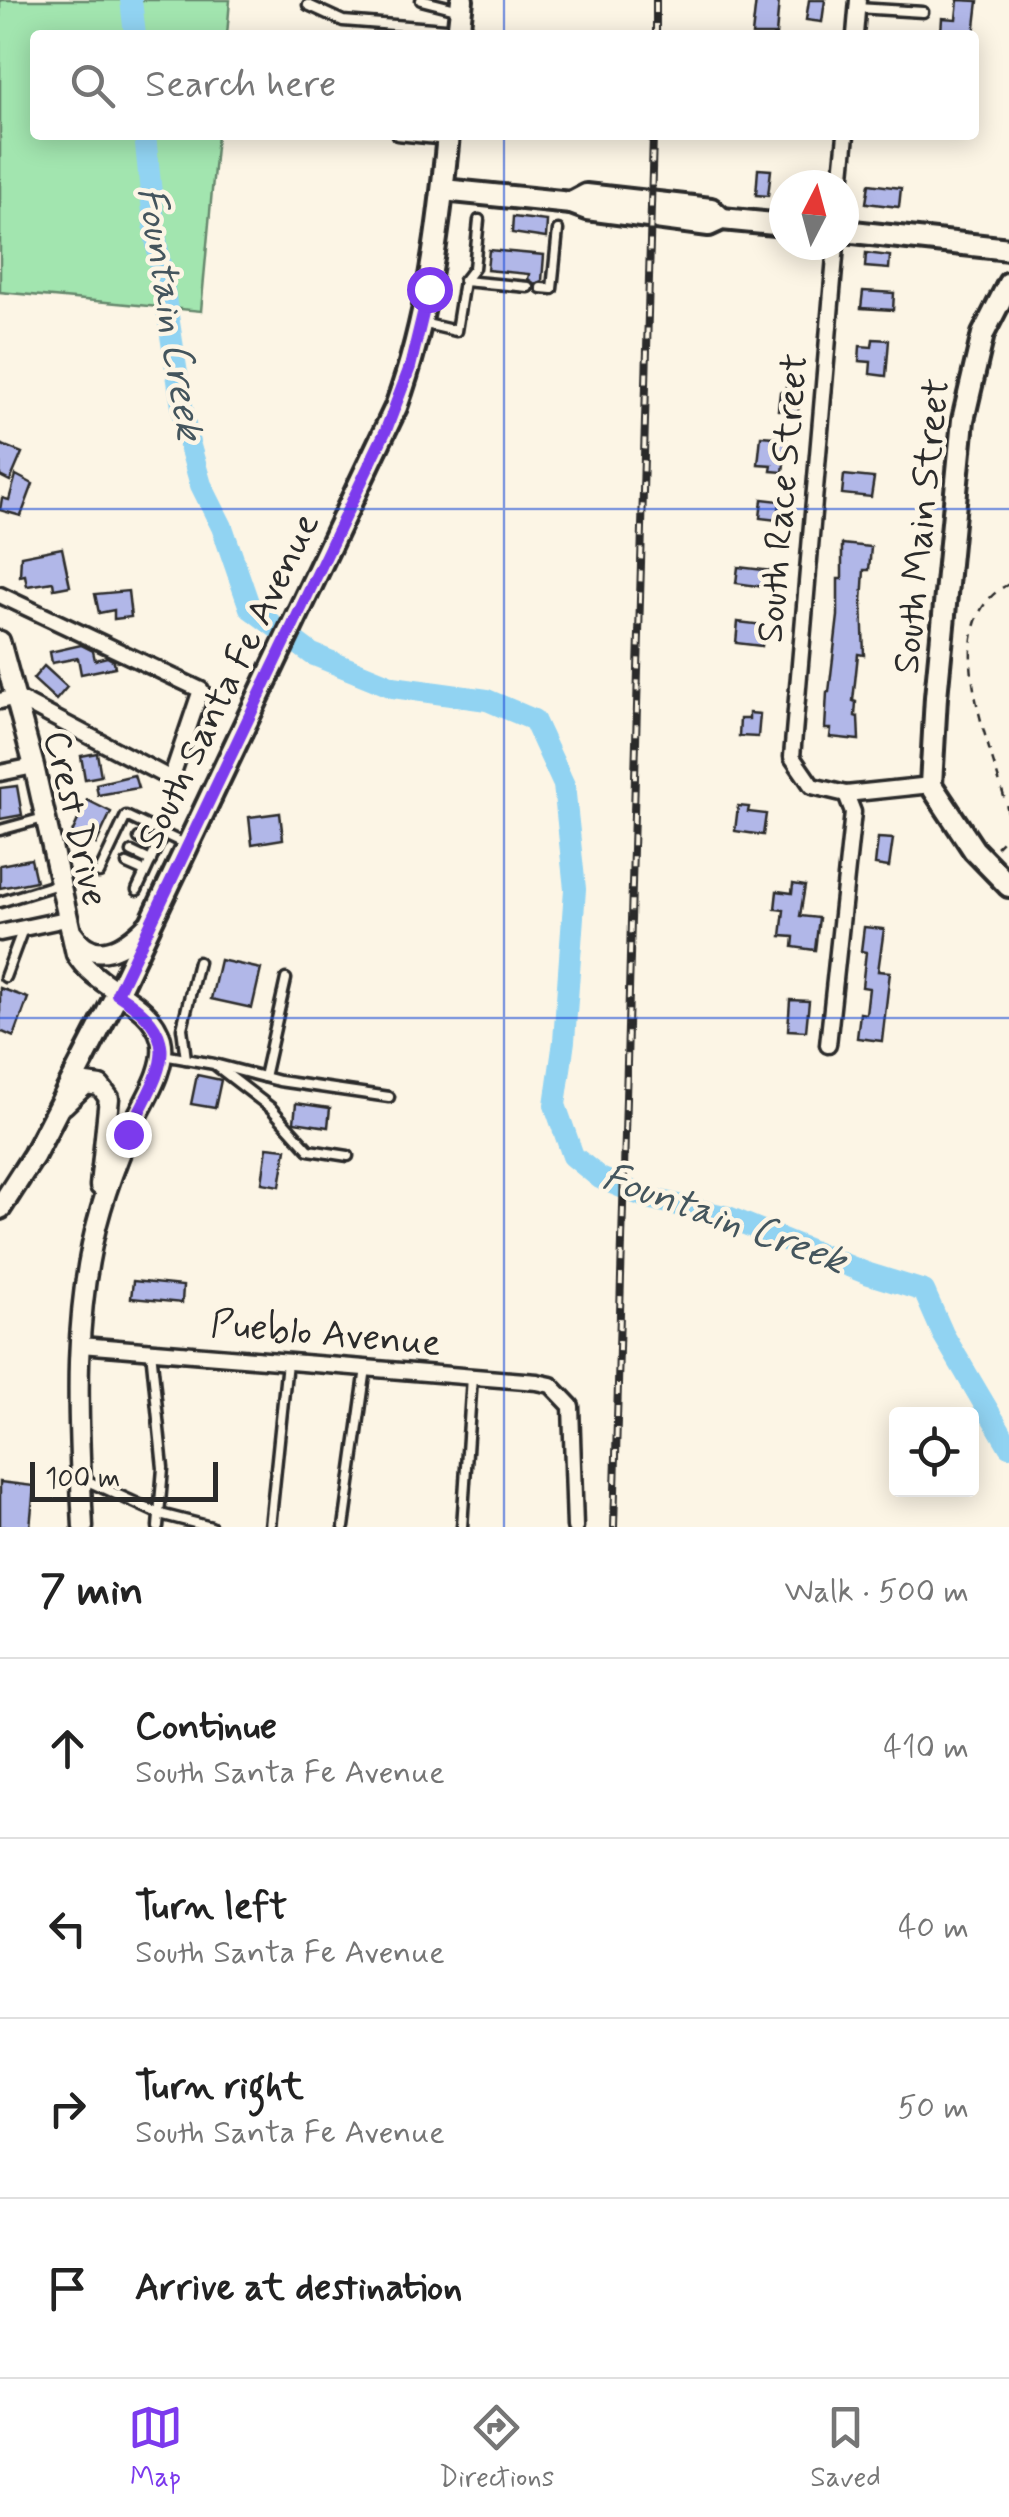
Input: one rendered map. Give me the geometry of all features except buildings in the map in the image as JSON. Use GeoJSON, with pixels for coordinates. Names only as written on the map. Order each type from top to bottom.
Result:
{"type":"FeatureCollection","features":[{"type":"Feature","properties":{"kind":"main road","name":"South Santa Fe Avenue"},"geometry":{"type":"LineString","coordinates":[[0,1208],[19,1184],[117,994],[386,430],[422,323],[436,256],[448,140]]}},
{"type":"Feature","properties":{"kind":"main road"},"geometry":{"type":"LineString","coordinates":[[443,190],[572,202],[587,210],[709,224],[722,219],[769,224]]}},
{"type":"Feature","properties":{"kind":"main road"},"geometry":{"type":"LineString","coordinates":[[859,233],[1009,249]]}},
{"type":"Feature","properties":{"kind":"main road","name":"South Main Street"},"geometry":{"type":"LineString","coordinates":[[931,785],[963,420],[983,334],[1009,282]]}},
{"type":"Feature","properties":{"kind":"main road"},"geometry":{"type":"LineString","coordinates":[[931,785],[983,859],[1009,886]]}},
{"type":"Feature","properties":{"kind":"street"},"geometry":{"type":"LineString","coordinates":[[854,30],[857,4]]}},
{"type":"Feature","properties":{"kind":"street"},"geometry":{"type":"LineString","coordinates":[[842,170],[846,140]]}},
{"type":"Feature","properties":{"kind":"street","name":"South Race Street"},"geometry":{"type":"LineString","coordinates":[[835,260],[792,756],[812,786],[846,794]]}},
{"type":"Feature","properties":{"kind":"street"},"geometry":{"type":"LineString","coordinates":[[0,594],[201,690],[170,779],[7,699]]}},
{"type":"Feature","properties":{"kind":"street","name":"Crest Drive"},"geometry":{"type":"LineString","coordinates":[[0,641],[7,699],[34,766],[66,919],[81,962],[117,994]]}},
{"type":"Feature","properties":{"kind":"street"},"geometry":{"type":"LineString","coordinates":[[0,773],[34,766]]}},
{"type":"Feature","properties":{"kind":"street"},"geometry":{"type":"LineString","coordinates":[[828,1045],[853,812],[846,794],[931,785]]}},
{"type":"Feature","properties":{"kind":"street"},"geometry":{"type":"LineString","coordinates":[[0,933],[66,919],[76,940],[94,951],[104,952],[123,946],[150,922]]}},
{"type":"Feature","properties":{"kind":"street"},"geometry":{"type":"LineString","coordinates":[[94,1233],[112,1173],[162,1056],[159,1033],[152,1020],[117,994]]}},
{"type":"Feature","properties":{"kind":"street"},"geometry":{"type":"LineString","coordinates":[[54,1117],[86,1084],[100,1086],[110,1098],[84,1288],[83,1527]]}},
{"type":"Feature","properties":{"kind":"street","name":"Pueblo Avenue"},"geometry":{"type":"LineString","coordinates":[[81,1345],[551,1385],[571,1406],[575,1527]]}},
{"type":"Feature","properties":{"kind":"lane"},"geometry":{"type":"LineString","coordinates":[[421,0],[460,19]]}},
{"type":"Feature","properties":{"kind":"lane"},"geometry":{"type":"LineString","coordinates":[[857,4],[924,12]]}},
{"type":"Feature","properties":{"kind":"lane"},"geometry":{"type":"LineString","coordinates":[[308,5],[343,21],[460,19]]}},
{"type":"Feature","properties":{"kind":"lane"},"geometry":{"type":"LineString","coordinates":[[422,323],[456,332],[464,280],[474,268],[479,220]]}},
{"type":"Feature","properties":{"kind":"lane"},"geometry":{"type":"LineString","coordinates":[[542,288],[552,289],[558,230]]}},
{"type":"Feature","properties":{"kind":"lane"},"geometry":{"type":"LineString","coordinates":[[464,280],[528,287]]}},
{"type":"Feature","properties":{"kind":"lane"},"geometry":{"type":"LineString","coordinates":[[100,873],[124,832],[126,816],[186,844]]}},
{"type":"Feature","properties":{"kind":"lane"},"geometry":{"type":"LineString","coordinates":[[0,830],[46,818]]}},
{"type":"Feature","properties":{"kind":"lane"},"geometry":{"type":"LineString","coordinates":[[137,890],[163,834]]}},
{"type":"Feature","properties":{"kind":"lane"},"geometry":{"type":"LineString","coordinates":[[139,838],[157,848]]}},
{"type":"Feature","properties":{"kind":"lane"},"geometry":{"type":"LineString","coordinates":[[132,852],[151,861]]}},
{"type":"Feature","properties":{"kind":"lane"},"geometry":{"type":"LineString","coordinates":[[127,864],[145,872]]}},
{"type":"Feature","properties":{"kind":"lane"},"geometry":{"type":"LineString","coordinates":[[0,902],[60,883]]}},
{"type":"Feature","properties":{"kind":"lane"},"geometry":{"type":"LineString","coordinates":[[5,977],[24,926]]}},
{"type":"Feature","properties":{"kind":"lane"},"geometry":{"type":"LineString","coordinates":[[186,1059],[182,1028],[198,962]]}},
{"type":"Feature","properties":{"kind":"lane"},"geometry":{"type":"LineString","coordinates":[[264,1077],[286,979]]}},
{"type":"Feature","properties":{"kind":"lane"},"geometry":{"type":"LineString","coordinates":[[162,1056],[389,1097]]}},
{"type":"Feature","properties":{"kind":"lane"},"geometry":{"type":"LineString","coordinates":[[214,1064],[272,1108],[309,1150],[348,1156]]}},
{"type":"Feature","properties":{"kind":"lane"},"geometry":{"type":"LineString","coordinates":[[151,1350],[163,1468],[158,1527]]}},
{"type":"Feature","properties":{"kind":"lane"},"geometry":{"type":"LineString","coordinates":[[270,1527],[287,1361]]}},
{"type":"Feature","properties":{"kind":"lane"},"geometry":{"type":"LineString","coordinates":[[344,1527],[366,1368]]}},
{"type":"Feature","properties":{"kind":"lane"},"geometry":{"type":"LineString","coordinates":[[462,1527],[472,1376]]}},
{"type":"Feature","properties":{"kind":"lane"},"geometry":{"type":"LineString","coordinates":[[81,1478],[160,1514],[211,1527]]}},
{"type":"Feature","properties":{"kind":"path"},"geometry":{"type":"LineString","coordinates":[[983,859],[1008,835],[1009,818],[970,670],[977,618],[984,604],[1009,584]]}},
{"type":"Feature","properties":{"kind":"green space"},"geometry":{"type":"Polygon","coordinates":[[[0,0],[230,0],[227,30],[30,30],[30,140],[217,140],[201,311],[0,292],[0,0]]]}},
{"type":"Feature","properties":{"kind":"waterway","name":"Fountain Creek"},"geometry":{"type":"LineString","coordinates":[[131,0],[134,30]]}},
{"type":"Feature","properties":{"kind":"waterway","name":"Fountain Creek"},"geometry":{"type":"LineString","coordinates":[[146,140],[155,232],[186,432],[201,485],[222,527],[250,608],[312,654],[393,687],[487,700],[534,720],[564,785],[575,889],[564,1041],[555,1105],[573,1156],[600,1178],[648,1198],[728,1217],[866,1273],[924,1291],[943,1334],[1009,1446]]}},
{"type":"Feature","properties":{"kind":"railway"},"geometry":{"type":"LineString","coordinates":[[656,0],[656,30]]}},
{"type":"Feature","properties":{"kind":"railway"},"geometry":{"type":"LineString","coordinates":[[614,1527],[653,140]]}},
{"type":"Feature","properties":{"kind":"route"},"geometry":{"type":"LineString","coordinates":[[128,1134],[159,1069],[162,1044],[152,1020],[117,994],[386,430],[410,367],[429,289]]}}]}
